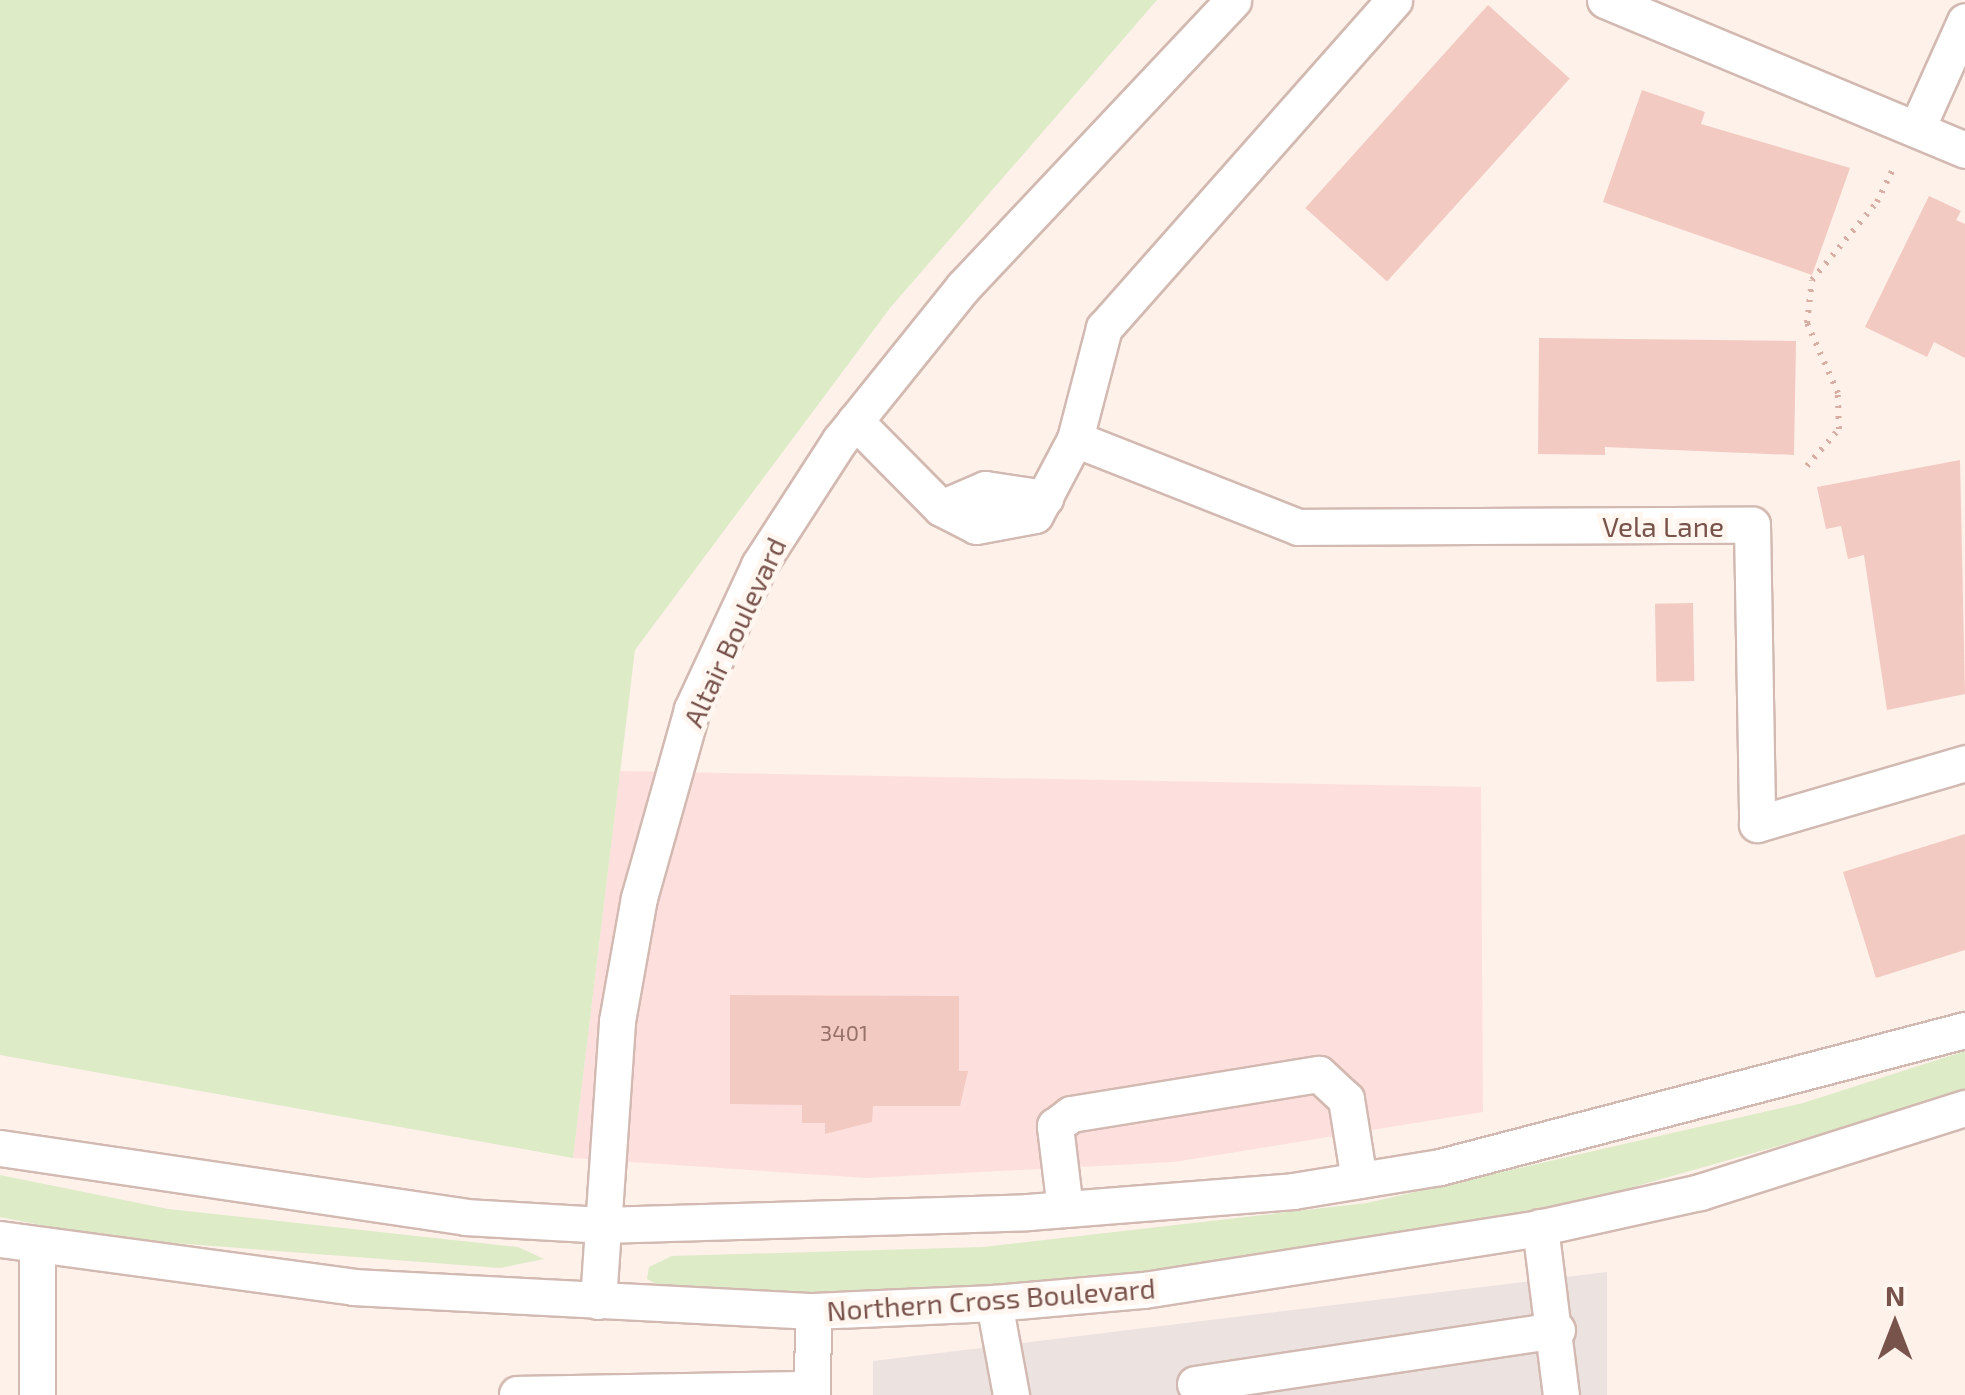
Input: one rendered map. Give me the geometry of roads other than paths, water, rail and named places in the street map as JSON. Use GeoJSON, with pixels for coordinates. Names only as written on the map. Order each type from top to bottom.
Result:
{"type":"FeatureCollection","features":[{"type":"Feature","properties":{"kind":"street","name":"Altair Boulevard"},"geometry":{"type":"LineString","coordinates":[[598,1302],[620,1004],[692,708],[759,565],[856,421],[963,287],[1233,0]]}},
{"type":"Feature","properties":{"kind":"street"},"geometry":{"type":"LineString","coordinates":[[856,421],[940,508],[985,489],[1045,498],[1075,439],[1104,328],[1394,0]]}},
{"type":"Feature","properties":{"kind":"street"},"geometry":{"type":"LineString","coordinates":[[1606,0],[1965,150]]}},
{"type":"Feature","properties":{"kind":"street"},"geometry":{"type":"LineString","coordinates":[[1917,128],[1965,21]]}},
{"type":"Feature","properties":{"kind":"street","name":"Vela Lane"},"geometry":{"type":"LineString","coordinates":[[1075,439],[1298,528],[1752,525],[1756,824],[1965,763]]}},
{"type":"Feature","properties":{"kind":"street"},"geometry":{"type":"LineString","coordinates":[[0,1148],[288,1196],[602,1225],[1066,1209],[1359,1180],[1569,1139],[1965,1030]]}},
{"type":"Feature","properties":{"kind":"street"},"geometry":{"type":"LineString","coordinates":[[1066,1209],[1055,1126],[1071,1114],[1319,1074],[1346,1099],[1359,1180]]}},
{"type":"Feature","properties":{"kind":"street","name":"Northern Cross Boulevard"},"geometry":{"type":"LineString","coordinates":[[0,1238],[37,1248],[353,1287],[812,1311],[994,1303],[1144,1290],[1540,1227],[1700,1192],[1965,1108]]}},
{"type":"Feature","properties":{"kind":"street"},"geometry":{"type":"LineString","coordinates":[[1540,1227],[1557,1330],[1561,1395]]}},
{"type":"Feature","properties":{"kind":"street"},"geometry":{"type":"LineString","coordinates":[[36,1395],[37,1248]]}},
{"type":"Feature","properties":{"kind":"street"},"geometry":{"type":"LineString","coordinates":[[994,1303],[1011,1395]]}},
{"type":"Feature","properties":{"kind":"street"},"geometry":{"type":"LineString","coordinates":[[516,1394],[812,1392],[812,1311]]}},
{"type":"Feature","properties":{"kind":"street"},"geometry":{"type":"LineString","coordinates":[[1195,1384],[1557,1330]]}}]}
